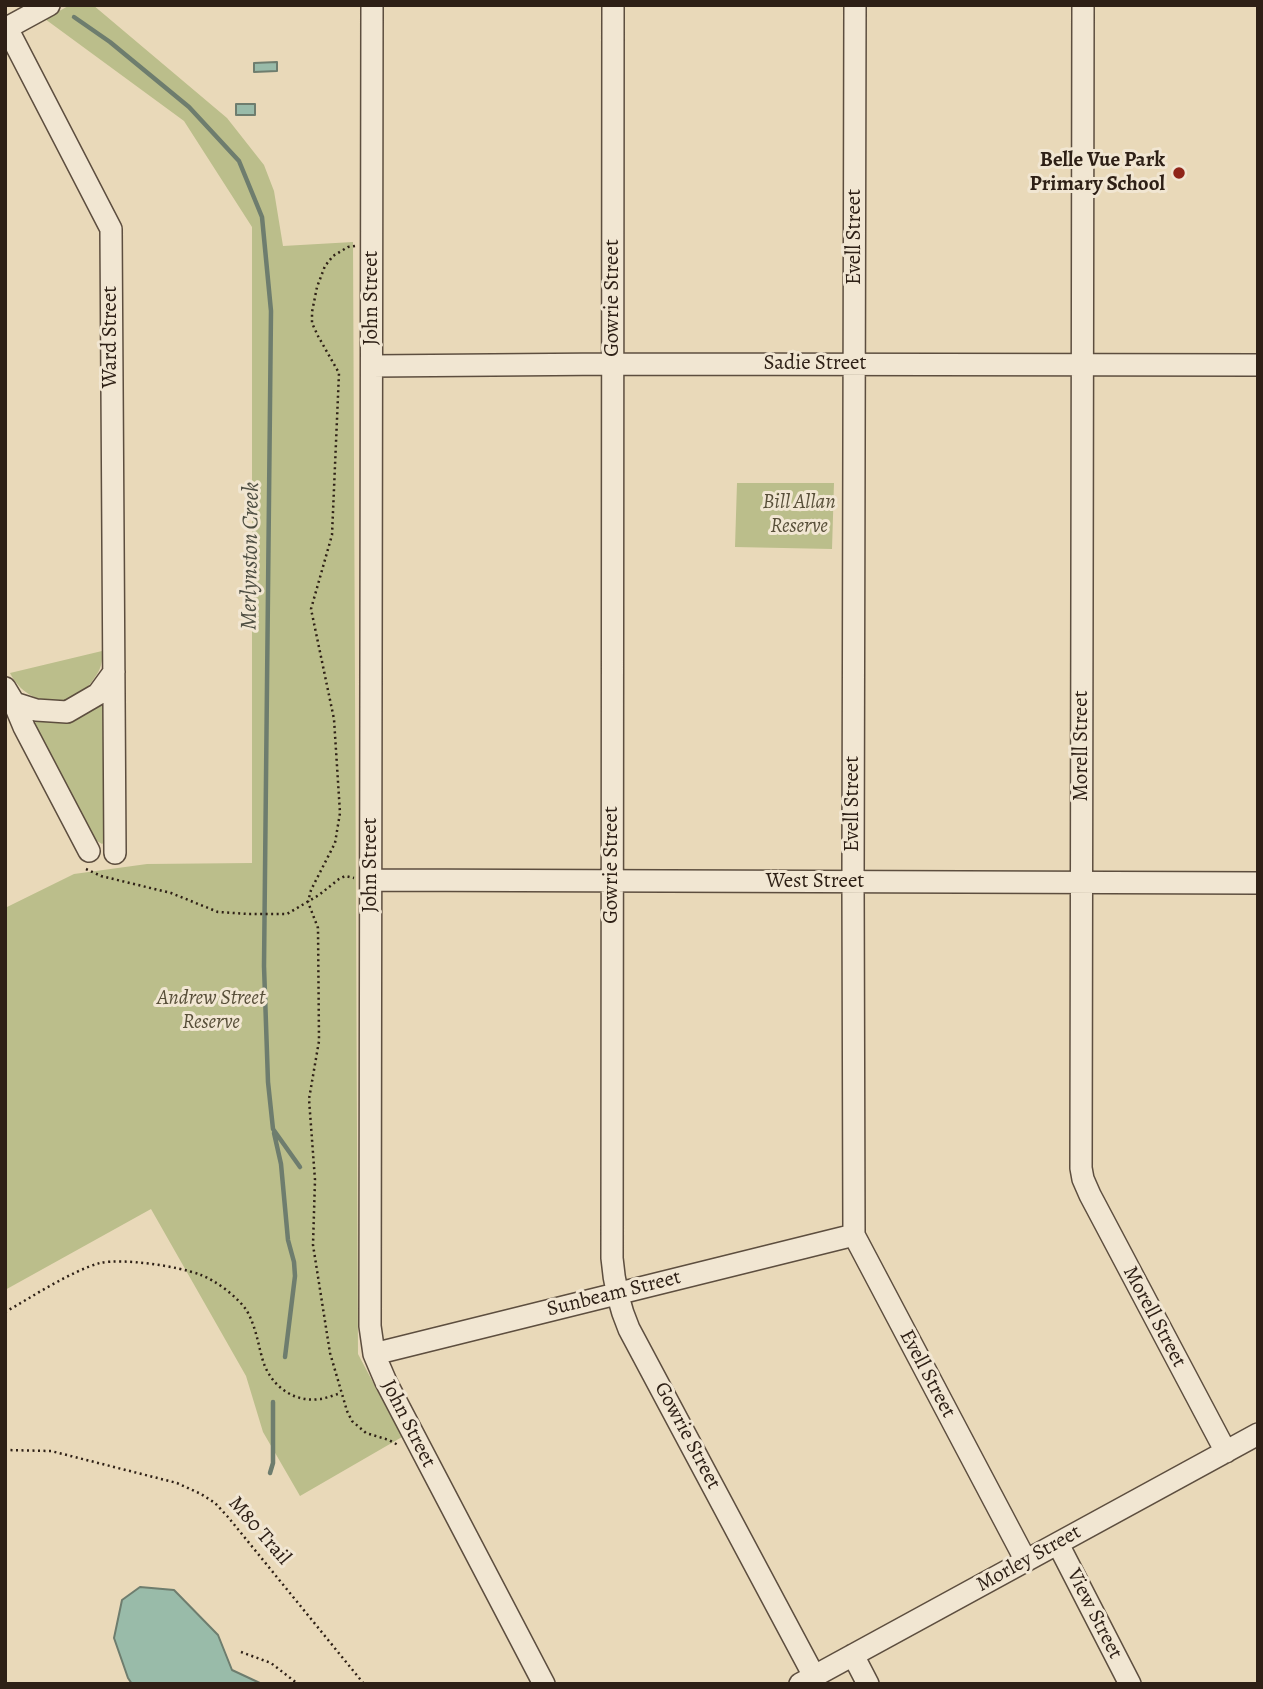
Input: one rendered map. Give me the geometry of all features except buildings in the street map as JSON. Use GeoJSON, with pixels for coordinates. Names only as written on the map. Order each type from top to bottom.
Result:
{"type":"FeatureCollection","features":[{"type":"Feature","properties":{"kind":"street"},"geometry":{"type":"LineString","coordinates":[[6,28],[49,5]]}},
{"type":"Feature","properties":{"kind":"street","name":"John Street"},"geometry":{"type":"LineString","coordinates":[[372,5],[370,1312],[374,1354],[397,1404],[544,1684]]}},
{"type":"Feature","properties":{"kind":"street","name":"Gowrie Street"},"geometry":{"type":"LineString","coordinates":[[613,5],[612,1258],[617,1294],[629,1329],[807,1680]]}},
{"type":"Feature","properties":{"kind":"street","name":"Evell Street"},"geometry":{"type":"LineString","coordinates":[[855,5],[854,1235],[1026,1561]]}},
{"type":"Feature","properties":{"kind":"street","name":"Morell Street"},"geometry":{"type":"LineString","coordinates":[[1083,5],[1081,1168],[1083,1180],[1226,1452]]}},
{"type":"Feature","properties":{"kind":"street","name":"Ward Street"},"geometry":{"type":"LineString","coordinates":[[6,28],[111,229],[115,853]]}},
{"type":"Feature","properties":{"kind":"street","name":"Sadie Street"},"geometry":{"type":"LineString","coordinates":[[372,366],[1258,365]]}},
{"type":"Feature","properties":{"kind":"street"},"geometry":{"type":"LineString","coordinates":[[9,696],[36,710],[67,712],[98,694],[114,671]]}},
{"type":"Feature","properties":{"kind":"street"},"geometry":{"type":"LineString","coordinates":[[9,696],[87,859]]}},
{"type":"Feature","properties":{"kind":"street","name":"West Street"},"geometry":{"type":"LineString","coordinates":[[372,880],[1258,883]]}},
{"type":"Feature","properties":{"kind":"street","name":"Sunbeam Street"},"geometry":{"type":"LineString","coordinates":[[374,1354],[854,1235]]}},
{"type":"Feature","properties":{"kind":"street","name":"Morley Street"},"geometry":{"type":"LineString","coordinates":[[807,1680],[1258,1434]]}},
{"type":"Feature","properties":{"kind":"street","name":"View Street"},"geometry":{"type":"LineString","coordinates":[[1058,1544],[1130,1684]]}},
{"type":"Feature","properties":{"kind":"street"},"geometry":{"type":"LineString","coordinates":[[853,1655],[869,1684]]}},
{"type":"Feature","properties":{"kind":"path"},"geometry":{"type":"LineString","coordinates":[[372,244],[348,247],[333,256],[325,265],[312,312],[312,323],[339,373],[332,535],[311,610],[334,719],[340,813],[335,843],[311,890],[308,902],[318,929],[319,1041],[309,1099],[315,1180],[313,1245],[330,1353],[352,1421],[366,1433],[389,1440],[403,1449]]}},
{"type":"Feature","properties":{"kind":"path"},"geometry":{"type":"LineString","coordinates":[[87,859],[102,876],[171,893],[218,912],[287,914],[339,878],[345,876],[372,880]]}},
{"type":"Feature","properties":{"kind":"path"},"geometry":{"type":"LineString","coordinates":[[5,1312],[84,1268],[102,1263],[116,1261],[171,1267],[202,1275],[227,1290],[245,1308],[256,1329],[264,1363],[273,1380],[290,1395],[319,1400],[341,1393]]}},
{"type":"Feature","properties":{"kind":"path","name":"M80 Trail"},"geometry":{"type":"LineString","coordinates":[[5,1450],[51,1451],[177,1483],[215,1503],[364,1684]]}},
{"type":"Feature","properties":{"kind":"path"},"geometry":{"type":"LineString","coordinates":[[242,1652],[271,1663],[298,1684]]}},
{"type":"Feature","properties":{"kind":"green space","name":"Andrew Street Reserve"},"geometry":{"type":"Polygon","coordinates":[[[70,5],[93,5],[227,118],[264,165],[274,191],[283,246],[353,242],[358,1354],[402,1437],[300,1496],[263,1432],[246,1376],[151,1209],[5,1290],[5,908],[74,874],[147,864],[252,863],[252,227],[184,121],[45,19],[70,5]]]}},
{"type":"Feature","properties":{"kind":"green space","name":"Bill Allan Reserve"},"geometry":{"type":"Polygon","coordinates":[[[737,483],[834,483],[832,549],[735,547],[737,483]]]}},
{"type":"Feature","properties":{"kind":"green space"},"geometry":{"type":"Polygon","coordinates":[[[102,651],[101,665],[95,677],[76,696],[64,700],[40,699],[28,694],[10,673],[102,651]]]}},
{"type":"Feature","properties":{"kind":"green space"},"geometry":{"type":"Polygon","coordinates":[[[104,705],[107,840],[102,844],[92,838],[34,723],[67,720],[104,705]]]}},
{"type":"Feature","properties":{"kind":"shaded area"},"geometry":{"type":"Polygon","coordinates":[[[277,62],[277,71],[254,72],[254,63],[277,62]]]}},
{"type":"Feature","properties":{"kind":"shaded area"},"geometry":{"type":"Polygon","coordinates":[[[236,104],[255,104],[255,115],[236,115],[236,104]]]}},
{"type":"Feature","properties":{"kind":"shaded area"},"geometry":{"type":"Polygon","coordinates":[[[140,1587],[174,1590],[218,1635],[232,1670],[262,1684],[132,1684],[114,1638],[122,1600],[140,1587]]]}},
{"type":"Feature","properties":{"kind":"waterway","name":"Merlynston Creek"},"geometry":{"type":"LineString","coordinates":[[74,17],[110,42],[189,107],[239,161],[262,217],[271,311],[264,966],[268,1082],[273,1129],[300,1167]]}},
{"type":"Feature","properties":{"kind":"waterway","name":"Merlynston Creek"},"geometry":{"type":"LineString","coordinates":[[274,1133],[281,1164],[288,1240],[295,1276],[285,1357]]}},
{"type":"Feature","properties":{"kind":"waterway"},"geometry":{"type":"LineString","coordinates":[[270,1473],[273,1463],[273,1402]]}},
{"type":"Feature","properties":{"kind":"place","name":"Belle Vue Park Primary School"},"geometry":{"type":"Point","coordinates":[1179,173]}}]}
